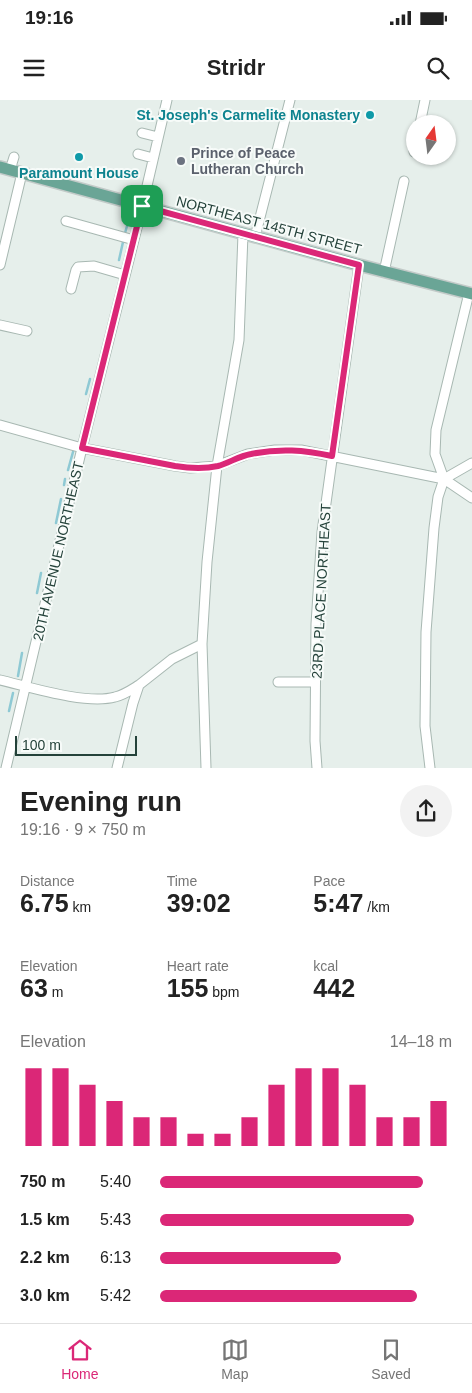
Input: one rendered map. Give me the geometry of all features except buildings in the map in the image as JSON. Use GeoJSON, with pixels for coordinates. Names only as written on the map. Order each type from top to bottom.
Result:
{"type":"FeatureCollection","features":[{"type":"Feature","properties":{"kind":"main road","name":"NORTHEAST 145TH STREET"},"geometry":{"type":"LineString","coordinates":[[5,168],[243,234],[471,294]]}},
{"type":"Feature","properties":{"kind":"street","name":"20TH AVENUE NORTHEAST"},"geometry":{"type":"LineString","coordinates":[[6,768],[158,137],[167,119],[167,100]]}},
{"type":"Feature","properties":{"kind":"street"},"geometry":{"type":"LineString","coordinates":[[255,237],[290,100]]}},
{"type":"Feature","properties":{"kind":"street"},"geometry":{"type":"LineString","coordinates":[[422,115],[424,100]]}},
{"type":"Feature","properties":{"kind":"street"},"geometry":{"type":"LineString","coordinates":[[142,133],[158,137]]}},
{"type":"Feature","properties":{"kind":"street"},"geometry":{"type":"LineString","coordinates":[[138,154],[153,158]]}},
{"type":"Feature","properties":{"kind":"street"},"geometry":{"type":"LineString","coordinates":[[5,168],[14,157]]}},
{"type":"Feature","properties":{"kind":"street"},"geometry":{"type":"LineString","coordinates":[[0,265],[22,173]]}},
{"type":"Feature","properties":{"kind":"street"},"geometry":{"type":"LineString","coordinates":[[384,272],[404,181]]}},
{"type":"Feature","properties":{"kind":"street"},"geometry":{"type":"LineString","coordinates":[[66,222],[134,240]]}},
{"type":"Feature","properties":{"kind":"street"},"geometry":{"type":"LineString","coordinates":[[206,768],[202,644],[206,562],[217,466],[239,340],[243,234]]}},
{"type":"Feature","properties":{"kind":"street","name":"23RD PLACE NORTHEAST"},"geometry":{"type":"LineString","coordinates":[[318,768],[314,741],[315,682],[316,624],[322,532],[359,265]]}},
{"type":"Feature","properties":{"kind":"street"},"geometry":{"type":"LineString","coordinates":[[71,289],[78,267],[94,266],[125,274]]}},
{"type":"Feature","properties":{"kind":"street"},"geometry":{"type":"LineString","coordinates":[[430,768],[425,726],[426,632],[435,521],[438,497],[444,479],[435,454],[436,430],[471,294]]}},
{"type":"Feature","properties":{"kind":"street"},"geometry":{"type":"LineString","coordinates":[[0,324],[27,331]]}},
{"type":"Feature","properties":{"kind":"street"},"geometry":{"type":"LineString","coordinates":[[0,425],[82,448],[190,468],[217,466],[248,454],[275,450],[301,450],[444,479],[472,498]]}},
{"type":"Feature","properties":{"kind":"street"},"geometry":{"type":"LineString","coordinates":[[444,479],[472,463]]}},
{"type":"Feature","properties":{"kind":"street"},"geometry":{"type":"LineString","coordinates":[[0,680],[77,697],[103,699],[121,696],[139,686],[172,658],[202,644]]}},
{"type":"Feature","properties":{"kind":"street"},"geometry":{"type":"LineString","coordinates":[[278,682],[315,682]]}},
{"type":"Feature","properties":{"kind":"street"},"geometry":{"type":"LineString","coordinates":[[117,768],[139,686]]}},
{"type":"Feature","properties":{"kind":"waterway"},"geometry":{"type":"LineString","coordinates":[[125,233],[129,219]]}},
{"type":"Feature","properties":{"kind":"waterway"},"geometry":{"type":"LineString","coordinates":[[119,260],[123,242]]}},
{"type":"Feature","properties":{"kind":"waterway"},"geometry":{"type":"LineString","coordinates":[[86,394],[90,379]]}},
{"type":"Feature","properties":{"kind":"waterway"},"geometry":{"type":"LineString","coordinates":[[68,470],[73,452]]}},
{"type":"Feature","properties":{"kind":"waterway"},"geometry":{"type":"LineString","coordinates":[[64,485],[65,479]]}},
{"type":"Feature","properties":{"kind":"waterway"},"geometry":{"type":"LineString","coordinates":[[56,523],[61,499]]}},
{"type":"Feature","properties":{"kind":"waterway"},"geometry":{"type":"LineString","coordinates":[[37,593],[41,573]]}},
{"type":"Feature","properties":{"kind":"waterway"},"geometry":{"type":"LineString","coordinates":[[18,676],[22,653]]}},
{"type":"Feature","properties":{"kind":"waterway"},"geometry":{"type":"LineString","coordinates":[[9,711],[13,693]]}},
{"type":"Feature","properties":{"kind":"place","name":"St. Joseph's Carmelite Monastery"},"geometry":{"type":"Point","coordinates":[370,115]}},
{"type":"Feature","properties":{"kind":"place","name":"Paramount House"},"geometry":{"type":"Point","coordinates":[79,157]}},
{"type":"Feature","properties":{"kind":"place","name":"Prince of Peace Lutheran Church"},"geometry":{"type":"Point","coordinates":[181,161]}},
{"type":"Feature","properties":{"kind":"route"},"geometry":{"type":"LineString","coordinates":[[142,206],[359,265],[332,456],[301,450],[275,450],[248,454],[217,466],[190,468],[82,448],[142,206]]}}]}
